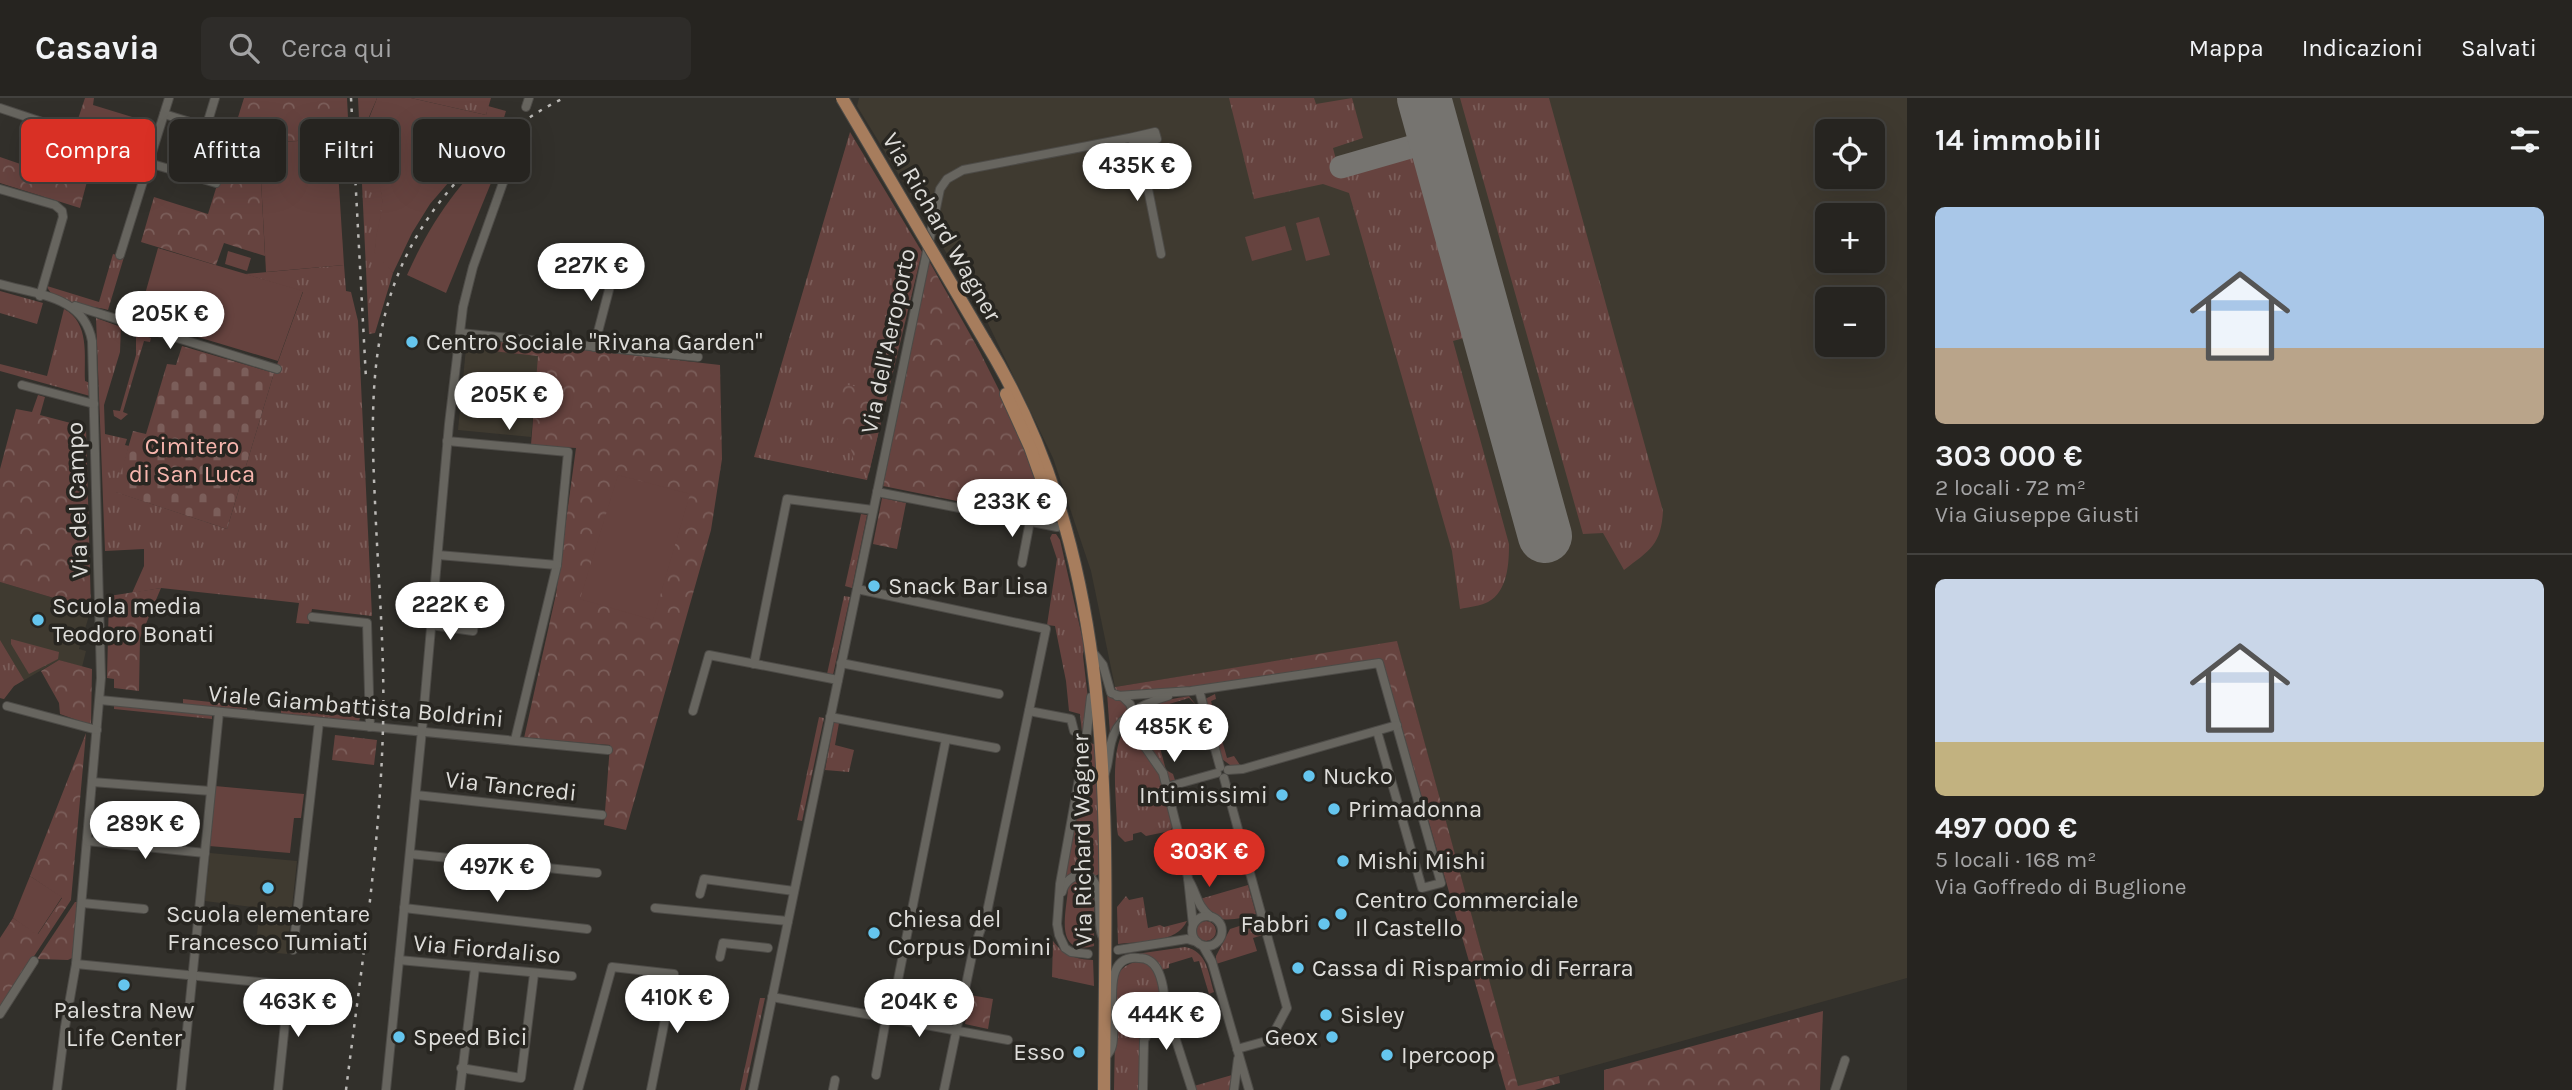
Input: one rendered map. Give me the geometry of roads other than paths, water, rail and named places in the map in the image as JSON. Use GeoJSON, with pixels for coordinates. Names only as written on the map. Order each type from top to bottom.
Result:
{"type":"FeatureCollection","features":[{"type":"Feature","properties":{"kind":"main road","name":"Via Richard Wagner"},"geometry":{"type":"LineString","coordinates":[[842,98],[1014,391],[1042,453],[1074,558],[1099,705],[1104,776],[1104,1090]]}},
{"type":"Feature","properties":{"kind":"main road","name":"Via Richard Wagner"},"geometry":{"type":"LineString","coordinates":[[985,341],[1033,455],[1080,592]]}},
{"type":"Feature","properties":{"kind":"street"},"geometry":{"type":"LineString","coordinates":[[164,114],[205,129],[215,98]]}},
{"type":"Feature","properties":{"kind":"street"},"geometry":{"type":"LineString","coordinates":[[155,144],[167,99]]}},
{"type":"Feature","properties":{"kind":"street"},"geometry":{"type":"LineString","coordinates":[[0,108],[32,119]]}},
{"type":"Feature","properties":{"kind":"street","name":"Via dell'Aeroporto"},"geometry":{"type":"LineString","coordinates":[[753,1090],[936,204],[943,183],[972,167],[1154,132],[1157,139],[1139,144]]}},
{"type":"Feature","properties":{"kind":"street"},"geometry":{"type":"LineString","coordinates":[[1129,138],[1139,144],[1161,254]]}},
{"type":"Feature","properties":{"kind":"street"},"geometry":{"type":"LineString","coordinates":[[155,162],[216,183]]}},
{"type":"Feature","properties":{"kind":"street"},"geometry":{"type":"LineString","coordinates":[[120,255],[143,182]]}},
{"type":"Feature","properties":{"kind":"street"},"geometry":{"type":"LineString","coordinates":[[386,1090],[416,795],[447,441],[464,301],[473,267],[503,182]]}},
{"type":"Feature","properties":{"kind":"street"},"geometry":{"type":"LineString","coordinates":[[0,188],[55,205],[62,211],[63,217],[40,296]]}},
{"type":"Feature","properties":{"kind":"street"},"geometry":{"type":"LineString","coordinates":[[594,347],[615,267]]}},
{"type":"Feature","properties":{"kind":"street"},"geometry":{"type":"LineString","coordinates":[[0,284],[276,369]]}},
{"type":"Feature","properties":{"kind":"street","name":"Via del Campo"},"geometry":{"type":"LineString","coordinates":[[57,1090],[76,964],[100,700],[101,648],[90,333],[86,321],[72,305]]}},
{"type":"Feature","properties":{"kind":"street"},"geometry":{"type":"LineString","coordinates":[[460,332],[698,357]]}},
{"type":"Feature","properties":{"kind":"street"},"geometry":{"type":"LineString","coordinates":[[22,385],[94,404]]}},
{"type":"Feature","properties":{"kind":"street"},"geometry":{"type":"LineString","coordinates":[[447,441],[568,452],[557,565],[515,740]]}},
{"type":"Feature","properties":{"kind":"street"},"geometry":{"type":"LineString","coordinates":[[877,492],[1057,527]]}},
{"type":"Feature","properties":{"kind":"street"},"geometry":{"type":"LineString","coordinates":[[754,664],[787,499],[873,510]]}},
{"type":"Feature","properties":{"kind":"street"},"geometry":{"type":"LineString","coordinates":[[1022,563],[1030,521]]}},
{"type":"Feature","properties":{"kind":"street"},"geometry":{"type":"LineString","coordinates":[[438,555],[557,565]]}},
{"type":"Feature","properties":{"kind":"street"},"geometry":{"type":"LineString","coordinates":[[857,589],[1046,629],[987,912],[973,951],[944,1090]]}},
{"type":"Feature","properties":{"kind":"street"},"geometry":{"type":"LineString","coordinates":[[432,620],[473,631],[477,600]]}},
{"type":"Feature","properties":{"kind":"street"},"geometry":{"type":"LineString","coordinates":[[312,617],[367,623],[370,727]]}},
{"type":"Feature","properties":{"kind":"street"},"geometry":{"type":"LineString","coordinates":[[1090,644],[1103,665],[1108,689],[1127,700],[1133,712],[1134,731],[1163,773],[1188,878],[1193,936],[1212,962],[1249,1090]]}},
{"type":"Feature","properties":{"kind":"street"},"geometry":{"type":"LineString","coordinates":[[1088,954],[1071,952],[1061,942],[1057,924],[1091,704],[1087,662],[1090,644]]}},
{"type":"Feature","properties":{"kind":"street"},"geometry":{"type":"LineString","coordinates":[[693,711],[709,655],[838,680]]}},
{"type":"Feature","properties":{"kind":"street"},"geometry":{"type":"LineString","coordinates":[[841,663],[999,694]]}},
{"type":"Feature","properties":{"kind":"street"},"geometry":{"type":"LineString","coordinates":[[1117,696],[1195,690],[1379,663],[1441,883],[1423,888],[1377,731]]}},
{"type":"Feature","properties":{"kind":"street"},"geometry":{"type":"LineString","coordinates":[[1104,776],[1109,763],[1111,742],[1122,722],[1148,702],[1195,690]]}},
{"type":"Feature","properties":{"kind":"street"},"geometry":{"type":"LineString","coordinates":[[1195,690],[1222,772],[1287,1008],[1270,1040],[1237,1049]]}},
{"type":"Feature","properties":{"kind":"street","name":"Viale Giambattista Boldrini"},"geometry":{"type":"LineString","coordinates":[[100,700],[608,750]]}},
{"type":"Feature","properties":{"kind":"street"},"geometry":{"type":"LineString","coordinates":[[7,706],[97,730]]}},
{"type":"Feature","properties":{"kind":"street"},"geometry":{"type":"LineString","coordinates":[[1029,710],[1072,719],[1074,732]]}},
{"type":"Feature","properties":{"kind":"street"},"geometry":{"type":"LineString","coordinates":[[181,1090],[219,712]]}},
{"type":"Feature","properties":{"kind":"street"},"geometry":{"type":"LineString","coordinates":[[830,717],[996,748]]}},
{"type":"Feature","properties":{"kind":"street"},"geometry":{"type":"LineString","coordinates":[[293,950],[319,722]]}},
{"type":"Feature","properties":{"kind":"street"},"geometry":{"type":"LineString","coordinates":[[1167,787],[1397,726]]}},
{"type":"Feature","properties":{"kind":"street"},"geometry":{"type":"LineString","coordinates":[[876,1075],[946,739]]}},
{"type":"Feature","properties":{"kind":"street"},"geometry":{"type":"LineString","coordinates":[[92,782],[211,791]]}},
{"type":"Feature","properties":{"kind":"street","name":"Via Tancredi"},"geometry":{"type":"LineString","coordinates":[[416,795],[601,815]]}},
{"type":"Feature","properties":{"kind":"street"},"geometry":{"type":"LineString","coordinates":[[87,841],[205,853]]}},
{"type":"Feature","properties":{"kind":"street"},"geometry":{"type":"LineString","coordinates":[[410,854],[597,873]]}},
{"type":"Feature","properties":{"kind":"street"},"geometry":{"type":"LineString","coordinates":[[1058,905],[1063,888],[1069,880],[1080,875],[1089,875],[1097,887],[1099,929],[1105,942]]}},
{"type":"Feature","properties":{"kind":"street"},"geometry":{"type":"LineString","coordinates":[[1188,878],[1200,906],[1220,926],[1220,937],[1212,962]]}},
{"type":"Feature","properties":{"kind":"street"},"geometry":{"type":"LineString","coordinates":[[700,894],[704,879],[794,891]]}},
{"type":"Feature","properties":{"kind":"street"},"geometry":{"type":"LineString","coordinates":[[82,903],[145,909]]}},
{"type":"Feature","properties":{"kind":"street"},"geometry":{"type":"LineString","coordinates":[[404,908],[587,929]]}},
{"type":"Feature","properties":{"kind":"street"},"geometry":{"type":"LineString","coordinates":[[655,908],[788,921]]}},
{"type":"Feature","properties":{"kind":"street"},"geometry":{"type":"LineString","coordinates":[[1173,942],[1183,937],[1200,918],[1211,917]]}},
{"type":"Feature","properties":{"kind":"street"},"geometry":{"type":"LineString","coordinates":[[1118,950],[1187,939],[1210,946],[1217,942]]}},
{"type":"Feature","properties":{"kind":"street"},"geometry":{"type":"LineString","coordinates":[[720,957],[723,943],[768,948]]}},
{"type":"Feature","properties":{"kind":"street"},"geometry":{"type":"LineString","coordinates":[[1104,1059],[1112,1048],[1113,977],[1120,964],[1130,958],[1152,962],[1162,983],[1166,1006],[1192,1090]]}},
{"type":"Feature","properties":{"kind":"street","name":"Via Fiordaliso"},"geometry":{"type":"LineString","coordinates":[[399,960],[572,976]]}},
{"type":"Feature","properties":{"kind":"street"},"geometry":{"type":"LineString","coordinates":[[0,1014],[34,961]]}},
{"type":"Feature","properties":{"kind":"street"},"geometry":{"type":"LineString","coordinates":[[76,964],[289,985],[278,1090]]}},
{"type":"Feature","properties":{"kind":"street"},"geometry":{"type":"LineString","coordinates":[[578,1090],[611,967],[674,974],[650,1090]]}},
{"type":"Feature","properties":{"kind":"street"},"geometry":{"type":"LineString","coordinates":[[460,1090],[475,968]]}},
{"type":"Feature","properties":{"kind":"street"},"geometry":{"type":"LineString","coordinates":[[461,1068],[521,1078],[534,974]]}},
{"type":"Feature","properties":{"kind":"street"},"geometry":{"type":"LineString","coordinates":[[772,997],[1008,1040]]}},
{"type":"Feature","properties":{"kind":"street"},"geometry":{"type":"LineString","coordinates":[[1143,1090],[1144,1040],[1166,1006]]}},
{"type":"Feature","properties":{"kind":"street"},"geometry":{"type":"LineString","coordinates":[[1234,1090],[1238,1065],[1237,1049]]}},
{"type":"Feature","properties":{"kind":"street"},"geometry":{"type":"LineString","coordinates":[[1835,1090],[1845,1060]]}},
{"type":"Feature","properties":{"kind":"street"},"geometry":{"type":"LineString","coordinates":[[833,1090],[835,1080]]}},
{"type":"Feature","properties":{"kind":"railway"},"geometry":{"type":"LineString","coordinates":[[351,98],[366,379]]}},
{"type":"Feature","properties":{"kind":"railway"},"geometry":{"type":"LineString","coordinates":[[346,1090],[369,909],[381,772],[383,671],[373,457],[375,371],[381,331],[391,292],[407,254],[429,217],[458,180],[494,144],[521,123],[564,98]]}},
{"type":"Feature","properties":{"kind":"place","name":"Centro Sociale \"Rivana Garden\""},"geometry":{"type":"Point","coordinates":[412,342]}},
{"type":"Feature","properties":{"kind":"place","name":"Snack Bar Lisa"},"geometry":{"type":"Point","coordinates":[874,586]}},
{"type":"Feature","properties":{"kind":"place","name":"Scuola media Teodoro Bonati"},"geometry":{"type":"Point","coordinates":[38,620]}},
{"type":"Feature","properties":{"kind":"place","name":"Nucko"},"geometry":{"type":"Point","coordinates":[1309,776]}},
{"type":"Feature","properties":{"kind":"place","name":"Intimissimi"},"geometry":{"type":"Point","coordinates":[1282,795]}},
{"type":"Feature","properties":{"kind":"place","name":"Primadonna"},"geometry":{"type":"Point","coordinates":[1334,809]}},
{"type":"Feature","properties":{"kind":"place","name":"Mishi Mishi"},"geometry":{"type":"Point","coordinates":[1343,861]}},
{"type":"Feature","properties":{"kind":"place","name":"Scuola elementare Francesco Tumiati"},"geometry":{"type":"Point","coordinates":[268,888]}},
{"type":"Feature","properties":{"kind":"place","name":"Centro Commerciale Il Castello"},"geometry":{"type":"Point","coordinates":[1341,914]}},
{"type":"Feature","properties":{"kind":"place","name":"Fabbri"},"geometry":{"type":"Point","coordinates":[1324,924]}},
{"type":"Feature","properties":{"kind":"place","name":"Chiesa del Corpus Domini"},"geometry":{"type":"Point","coordinates":[874,933]}},
{"type":"Feature","properties":{"kind":"place","name":"Cassa di Risparmio di Ferrara"},"geometry":{"type":"Point","coordinates":[1298,968]}},
{"type":"Feature","properties":{"kind":"place","name":"Palestra New Life Center"},"geometry":{"type":"Point","coordinates":[124,985]}},
{"type":"Feature","properties":{"kind":"place","name":"Sisley"},"geometry":{"type":"Point","coordinates":[1326,1015]}},
{"type":"Feature","properties":{"kind":"place","name":"Speed Bici"},"geometry":{"type":"Point","coordinates":[399,1037]}},
{"type":"Feature","properties":{"kind":"place","name":"Geox"},"geometry":{"type":"Point","coordinates":[1332,1037]}},
{"type":"Feature","properties":{"kind":"place","name":"Esso"},"geometry":{"type":"Point","coordinates":[1079,1052]}},
{"type":"Feature","properties":{"kind":"place","name":"Ipercoop"},"geometry":{"type":"Point","coordinates":[1387,1055]}},
{"type":"Feature","properties":{"kind":"park label","name":"Cimitero di San Luca"},"geometry":{"type":"Point","coordinates":[192,460]}}]}
